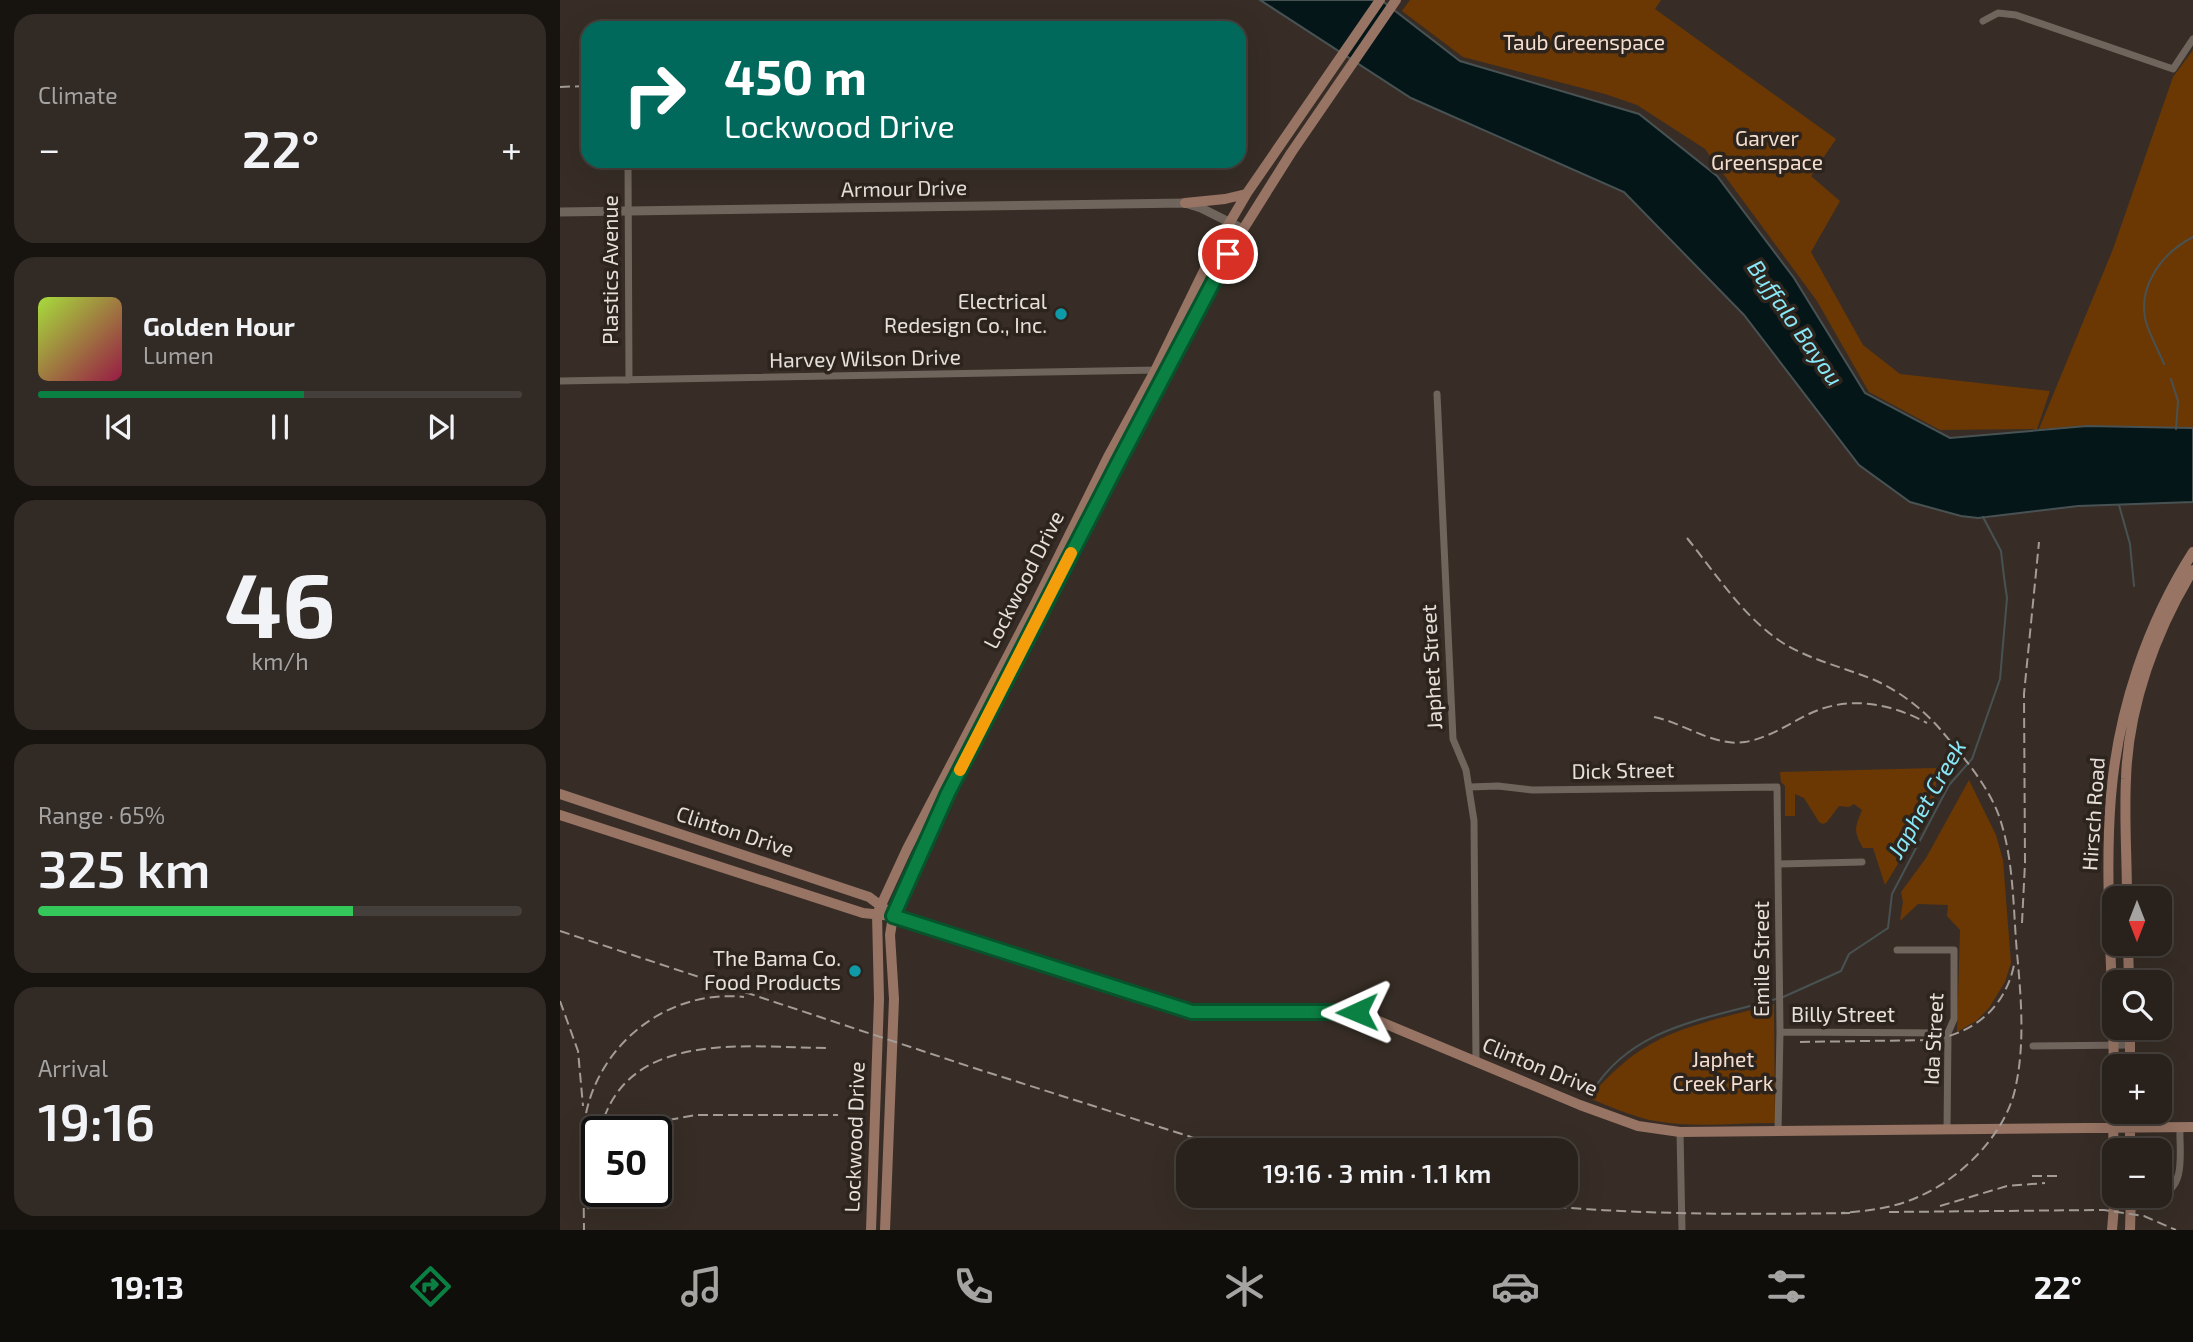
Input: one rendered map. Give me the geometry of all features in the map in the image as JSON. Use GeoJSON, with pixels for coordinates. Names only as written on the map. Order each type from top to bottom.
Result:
{"type":"FeatureCollection","features":[{"type":"Feature","properties":{"kind":"main road","name":"Lockwood Drive"},"geometry":{"type":"LineString","coordinates":[[885,1230],[893,1040],[894,999],[890,935],[893,916],[937,818],[1076,532],[1108,457],[1230,222],[1247,193],[1380,0]]}},
{"type":"Feature","properties":{"kind":"main road","name":"Lockwood Drive"},"geometry":{"type":"LineString","coordinates":[[871,1230],[879,999],[878,910],[965,737],[1076,532],[1118,463],[1243,229],[1291,153],[1396,0]]}},
{"type":"Feature","properties":{"kind":"main road"},"geometry":{"type":"LineString","coordinates":[[1185,203],[1225,199],[1247,193]]}},
{"type":"Feature","properties":{"kind":"main road"},"geometry":{"type":"LineString","coordinates":[[1108,457],[1118,463]]}},
{"type":"Feature","properties":{"kind":"main road","name":"Hirsch Road"},"geometry":{"type":"LineString","coordinates":[[2127,886],[2126,777],[2132,733],[2153,655],[2189,570],[2193,552]]}},
{"type":"Feature","properties":{"kind":"main road","name":"Hirsch Road"},"geometry":{"type":"LineString","coordinates":[[2113,1138],[2114,1045],[2108,868],[2113,777],[2128,704],[2149,637],[2189,570]]}},
{"type":"Feature","properties":{"kind":"main road"},"geometry":{"type":"LineString","coordinates":[[965,737],[975,741]]}},
{"type":"Feature","properties":{"kind":"main road"},"geometry":{"type":"LineString","coordinates":[[950,766],[960,771]]}},
{"type":"Feature","properties":{"kind":"main road","name":"Clinton Drive"},"geometry":{"type":"LineString","coordinates":[[560,794],[869,897],[878,910]]}},
{"type":"Feature","properties":{"kind":"main road"},"geometry":{"type":"LineString","coordinates":[[926,813],[937,818]]}},
{"type":"Feature","properties":{"kind":"main road","name":"Clinton Drive"},"geometry":{"type":"LineString","coordinates":[[560,815],[863,913],[878,910],[1192,1012],[1357,1012],[1580,1105],[1638,1126],[1680,1132],[2193,1127]]}},
{"type":"Feature","properties":{"kind":"main road"},"geometry":{"type":"LineString","coordinates":[[626,837],[631,818]]}},
{"type":"Feature","properties":{"kind":"main road"},"geometry":{"type":"LineString","coordinates":[[2130,1040],[2130,1054]]}},
{"type":"Feature","properties":{"kind":"main road"},"geometry":{"type":"LineString","coordinates":[[2130,1124],[2130,1138]]}},
{"type":"Feature","properties":{"kind":"main road"},"geometry":{"type":"LineString","coordinates":[[2112,1230],[2114,1208]]}},
{"type":"Feature","properties":{"kind":"main road"},"geometry":{"type":"LineString","coordinates":[[2130,1230],[2131,1208]]}},
{"type":"Feature","properties":{"kind":"street"},"geometry":{"type":"LineString","coordinates":[[1983,21],[1998,13],[2016,15],[2173,69],[2193,40]]}},
{"type":"Feature","properties":{"kind":"street","name":"Plastics Avenue"},"geometry":{"type":"LineString","coordinates":[[628,168],[629,380]]}},
{"type":"Feature","properties":{"kind":"street","name":"Armour Drive"},"geometry":{"type":"LineString","coordinates":[[560,212],[1185,203],[1243,229]]}},
{"type":"Feature","properties":{"kind":"street","name":"Harvey Wilson Drive"},"geometry":{"type":"LineString","coordinates":[[560,381],[1155,371],[1170,365]]}},
{"type":"Feature","properties":{"kind":"street","name":"Japhet Street"},"geometry":{"type":"LineString","coordinates":[[1437,394],[1453,739],[1462,758],[1470,787],[1474,821],[1476,1062]]}},
{"type":"Feature","properties":{"kind":"street","name":"Dick Street"},"geometry":{"type":"LineString","coordinates":[[1470,787],[1497,786],[1532,790],[1777,787]]}},
{"type":"Feature","properties":{"kind":"street","name":"Emile Street"},"geometry":{"type":"LineString","coordinates":[[1777,787],[1780,1029],[1778,1131]]}},
{"type":"Feature","properties":{"kind":"street"},"geometry":{"type":"LineString","coordinates":[[1779,864],[1861,862]]}},
{"type":"Feature","properties":{"kind":"street","name":"Ida Street"},"geometry":{"type":"LineString","coordinates":[[1897,950],[1954,950],[1954,1019],[1948,1032],[1947,1129]]}},
{"type":"Feature","properties":{"kind":"street","name":"Billy Street"},"geometry":{"type":"LineString","coordinates":[[1780,1029],[1948,1032]]}},
{"type":"Feature","properties":{"kind":"street"},"geometry":{"type":"LineString","coordinates":[[2033,1046],[2130,1045]]}},
{"type":"Feature","properties":{"kind":"street"},"geometry":{"type":"LineString","coordinates":[[2172,1190],[2179,1180],[2180,1128]]}},
{"type":"Feature","properties":{"kind":"street"},"geometry":{"type":"LineString","coordinates":[[1680,1132],[1682,1230]]}},
{"type":"Feature","properties":{"kind":"green space","name":"Garver Greenspace"},"geometry":{"type":"Polygon","coordinates":[[[1410,0],[1661,0],[1655,9],[1836,139],[1811,176],[1840,201],[1811,252],[1863,345],[1900,374],[2050,391],[2037,429],[1940,430],[1869,392],[1817,301],[1705,149],[1637,105],[1463,57],[1402,11],[1410,0]]]}},
{"type":"Feature","properties":{"kind":"green space"},"geometry":{"type":"Polygon","coordinates":[[[2193,50],[2193,428],[2087,426],[2039,429],[2113,249],[2173,77],[2193,50]]]}},
{"type":"Feature","properties":{"kind":"green space"},"geometry":{"type":"Polygon","coordinates":[[[1936,768],[1936,794],[1885,885],[1873,848],[1863,848],[1856,833],[1862,810],[1854,804],[1849,807],[1839,806],[1823,824],[1804,798],[1795,794],[1795,816],[1785,816],[1785,786],[1781,782],[1780,772],[1936,768]]]}},
{"type":"Feature","properties":{"kind":"green space"},"geometry":{"type":"Polygon","coordinates":[[[1969,780],[1996,835],[2003,860],[2011,963],[2005,982],[1989,1008],[1976,1021],[1957,1032],[1960,930],[1947,916],[1948,905],[1918,904],[1900,921],[1903,902],[1901,892],[1926,858],[1969,780]]]}},
{"type":"Feature","properties":{"kind":"green space","name":"Japhet Creek Park"},"geometry":{"type":"Polygon","coordinates":[[[1774,1004],[1775,1123],[1669,1123],[1638,1117],[1588,1098],[1627,1061],[1656,1041],[1705,1022],[1774,1004]]]}},
{"type":"Feature","properties":{"kind":"water","name":"Buffalo Bayou"},"geometry":{"type":"Polygon","coordinates":[[[1260,0],[1381,0],[1460,61],[1639,114],[1717,176],[1794,278],[1865,393],[1950,438],[2087,426],[2193,428],[2193,502],[2078,506],[1978,518],[1910,502],[1859,465],[1744,315],[1624,192],[1411,98],[1260,0]]]}},
{"type":"Feature","properties":{"kind":"waterway"},"geometry":{"type":"LineString","coordinates":[[2164,364],[2148,328],[2144,301],[2147,287],[2170,253],[2193,237]]}},
{"type":"Feature","properties":{"kind":"waterway"},"geometry":{"type":"LineString","coordinates":[[2171,379],[2178,401],[2176,429]]}},
{"type":"Feature","properties":{"kind":"waterway"},"geometry":{"type":"LineString","coordinates":[[2119,505],[2130,544],[2134,586]]}},
{"type":"Feature","properties":{"kind":"waterway","name":"Japhet Creek"},"geometry":{"type":"LineString","coordinates":[[1781,998],[1841,971],[1849,954],[1888,928],[1892,894],[1949,785],[1972,759],[2000,679],[2007,598],[2001,551],[1983,517]]}},
{"type":"Feature","properties":{"kind":"waterway","name":"Japhet Creek"},"geometry":{"type":"LineString","coordinates":[[1592,1092],[1628,1052],[1650,1039],[1698,1020],[1776,999]]}},
{"type":"Feature","properties":{"kind":"railway"},"geometry":{"type":"LineString","coordinates":[[560,87],[581,86]]}},
{"type":"Feature","properties":{"kind":"railway"},"geometry":{"type":"LineString","coordinates":[[1687,538],[1731,595],[1769,633],[1803,654],[1887,686],[1924,713],[1957,749],[1981,781],[1999,816],[2008,849],[2021,1019],[2019,1069],[2011,1103],[1993,1137],[1951,1178],[1909,1201],[1841,1213]]}},
{"type":"Feature","properties":{"kind":"railway"},"geometry":{"type":"LineString","coordinates":[[2022,923],[2025,863],[2024,694],[2039,542]]}},
{"type":"Feature","properties":{"kind":"railway"},"geometry":{"type":"LineString","coordinates":[[1654,717],[1710,738],[1733,743],[1762,737],[1824,708],[1854,703],[1884,706],[1927,723]]}},
{"type":"Feature","properties":{"kind":"railway"},"geometry":{"type":"LineString","coordinates":[[560,931],[1194,1138]]}},
{"type":"Feature","properties":{"kind":"railway"},"geometry":{"type":"LineString","coordinates":[[1800,1042],[1931,1040],[1960,1032],[1973,1025],[1995,1006],[2010,980],[2014,965]]}},
{"type":"Feature","properties":{"kind":"railway"},"geometry":{"type":"LineString","coordinates":[[586,1116],[596,1084],[609,1061],[625,1041],[645,1024],[667,1010],[691,1001],[744,997]]}},
{"type":"Feature","properties":{"kind":"railway"},"geometry":{"type":"LineString","coordinates":[[560,1001],[578,1051],[583,1106]]}},
{"type":"Feature","properties":{"kind":"railway"},"geometry":{"type":"LineString","coordinates":[[606,1116],[613,1098],[635,1075],[662,1059],[694,1051],[728,1047],[830,1048]]}},
{"type":"Feature","properties":{"kind":"railway"},"geometry":{"type":"LineString","coordinates":[[672,1119],[696,1115],[838,1115]]}},
{"type":"Feature","properties":{"kind":"railway"},"geometry":{"type":"LineString","coordinates":[[2032,1176],[2057,1176]]}},
{"type":"Feature","properties":{"kind":"railway"},"geometry":{"type":"LineString","coordinates":[[1940,1206],[2007,1186],[2045,1183]]}},
{"type":"Feature","properties":{"kind":"railway"},"geometry":{"type":"LineString","coordinates":[[584,1207],[584,1230]]}},
{"type":"Feature","properties":{"kind":"railway"},"geometry":{"type":"LineString","coordinates":[[1568,1208],[1750,1214],[1850,1213]]}},
{"type":"Feature","properties":{"kind":"railway"},"geometry":{"type":"LineString","coordinates":[[1889,1212],[2104,1210],[2144,1216],[2176,1230]]}},
{"type":"Feature","properties":{"kind":"slow traffic"},"geometry":{"type":"LineString","coordinates":[[960,770],[1071,553]]}},
{"type":"Feature","properties":{"kind":"place","name":"Electrical Redesign Co., Inc."},"geometry":{"type":"Point","coordinates":[1061,314]}},
{"type":"Feature","properties":{"kind":"place","name":"The Bama Co. Food Products"},"geometry":{"type":"Point","coordinates":[855,971]}},
{"type":"Feature","properties":{"kind":"route"},"geometry":{"type":"LineString","coordinates":[[1228,254],[948,793],[893,916],[1192,1012],[1357,1012]]}},
{"type":"Feature","properties":{"kind":"park label","name":"Taub Greenspace"},"geometry":{"type":"Point","coordinates":[1584,43]}}]}
